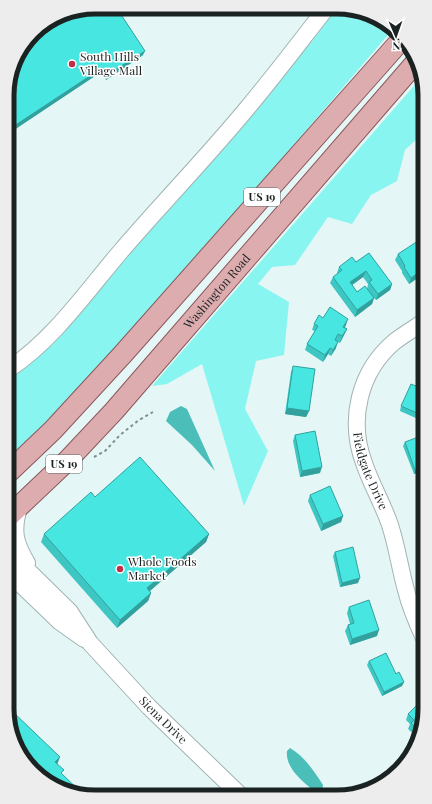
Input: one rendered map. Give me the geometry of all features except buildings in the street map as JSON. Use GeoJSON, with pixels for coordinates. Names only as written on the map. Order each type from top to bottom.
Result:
{"type":"FeatureCollection","features":[{"type":"Feature","properties":{"kind":"main road","name":"US 19"},"geometry":{"type":"LineString","coordinates":[[14,467],[52,430],[123,354],[399,43]]}},
{"type":"Feature","properties":{"kind":"main road","name":"Washington Road"},"geometry":{"type":"LineString","coordinates":[[15,511],[67,461],[114,411],[413,66]]}},
{"type":"Feature","properties":{"kind":"street"},"geometry":{"type":"LineString","coordinates":[[14,366],[39,347],[75,306],[122,250],[248,107],[298,45],[321,14]]}},
{"type":"Feature","properties":{"kind":"street","name":"Fieldgate Drive"},"geometry":{"type":"LineString","coordinates":[[418,326],[394,342],[376,362],[366,380],[359,398],[356,421],[359,451],[386,513],[406,590],[418,625]]}},
{"type":"Feature","properties":{"kind":"street"},"geometry":{"type":"LineString","coordinates":[[15,511],[15,535],[20,553],[36,578]]}},
{"type":"Feature","properties":{"kind":"street","name":"Siena Drive"},"geometry":{"type":"LineString","coordinates":[[14,557],[70,612],[90,643],[149,707],[235,790]]}},
{"type":"Feature","properties":{"kind":"street","name":"Siena Drive"},"geometry":{"type":"LineString","coordinates":[[14,580],[60,622],[90,643]]}},
{"type":"Feature","properties":{"kind":"path"},"geometry":{"type":"LineString","coordinates":[[90,460],[105,451],[120,435],[139,420],[153,412]]}},
{"type":"Feature","properties":{"kind":"shaded area"},"geometry":{"type":"Polygon","coordinates":[[[330,14],[342,14],[363,18],[373,22],[389,33],[140,324],[14,458],[14,373],[307,47],[324,25],[330,14]]]}},
{"type":"Feature","properties":{"kind":"shaded area"},"geometry":{"type":"Polygon","coordinates":[[[417,83],[418,138],[405,150],[397,181],[371,195],[352,224],[328,217],[295,265],[272,267],[258,284],[289,302],[284,355],[256,361],[245,409],[268,451],[244,506],[202,364],[167,384],[152,386],[417,83]]]}},
{"type":"Feature","properties":{"kind":"shaded area"},"geometry":{"type":"Polygon","coordinates":[[[181,406],[187,409],[215,471],[192,445],[166,421],[170,412],[181,406]]]}},
{"type":"Feature","properties":{"kind":"shaded area"},"geometry":{"type":"Polygon","coordinates":[[[290,748],[305,760],[323,785],[322,790],[313,790],[296,775],[289,764],[287,751],[290,748]]]}},
{"type":"Feature","properties":{"kind":"place","name":"South Hills Village Mall"},"geometry":{"type":"Point","coordinates":[72,64]}},
{"type":"Feature","properties":{"kind":"place","name":"Whole Foods Market"},"geometry":{"type":"Point","coordinates":[120,569]}}]}
